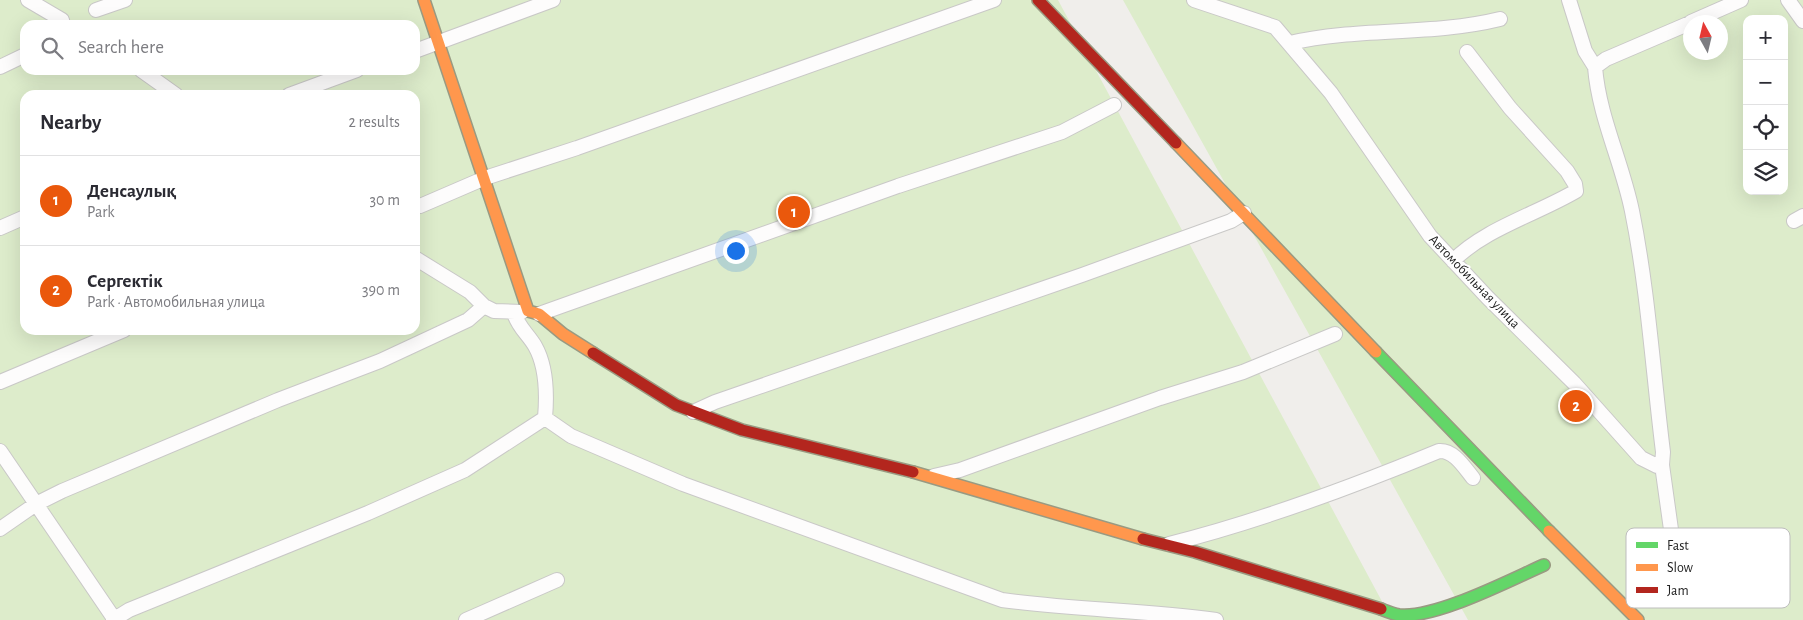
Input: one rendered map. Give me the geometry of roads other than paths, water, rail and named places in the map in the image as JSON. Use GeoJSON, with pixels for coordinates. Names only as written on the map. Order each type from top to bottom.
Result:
{"type":"FeatureCollection","features":[{"type":"Feature","properties":{"kind":"street"},"geometry":{"type":"LineString","coordinates":[[28,0],[61,20]]}},
{"type":"Feature","properties":{"kind":"street"},"geometry":{"type":"LineString","coordinates":[[96,10],[125,0]]}},
{"type":"Feature","properties":{"kind":"street"},"geometry":{"type":"LineString","coordinates":[[424,0],[485,178],[527,313],[676,405],[742,430],[931,477],[1164,545],[1195,552],[1399,615],[1427,612],[1472,596],[1544,565]]}},
{"type":"Feature","properties":{"kind":"street"},"geometry":{"type":"LineString","coordinates":[[420,49],[553,0]]}},
{"type":"Feature","properties":{"kind":"street"},"geometry":{"type":"LineString","coordinates":[[420,206],[485,178],[577,148],[994,0]]}},
{"type":"Feature","properties":{"kind":"street"},"geometry":{"type":"LineString","coordinates":[[1038,0],[1120,88],[1396,371],[1537,521],[1638,620]]}},
{"type":"Feature","properties":{"kind":"street"},"geometry":{"type":"LineString","coordinates":[[1194,0],[1275,27],[1286,38],[1408,30],[1430,31],[1500,19]]}},
{"type":"Feature","properties":{"kind":"street"},"geometry":{"type":"LineString","coordinates":[[1569,0],[1582,43],[1595,67],[1607,127],[1626,186],[1642,262],[1663,452],[1656,465],[1668,528]]}},
{"type":"Feature","properties":{"kind":"street"},"geometry":{"type":"LineString","coordinates":[[1709,15],[1742,0]]}},
{"type":"Feature","properties":{"kind":"street"},"geometry":{"type":"LineString","coordinates":[[1788,0],[1803,21]]}},
{"type":"Feature","properties":{"kind":"street"},"geometry":{"type":"LineString","coordinates":[[1595,67],[1606,59],[1683,26]]}},
{"type":"Feature","properties":{"kind":"street","name":"Автомобильная улица"},"geometry":{"type":"LineString","coordinates":[[1286,38],[1331,93],[1430,236],[1574,383],[1641,458],[1656,465]]}},
{"type":"Feature","properties":{"kind":"street"},"geometry":{"type":"LineString","coordinates":[[1453,261],[1462,252],[1504,227],[1576,191],[1575,184],[1567,171],[1510,108],[1467,52]]}},
{"type":"Feature","properties":{"kind":"street"},"geometry":{"type":"LineString","coordinates":[[0,67],[20,57]]}},
{"type":"Feature","properties":{"kind":"street"},"geometry":{"type":"LineString","coordinates":[[148,75],[169,90]]}},
{"type":"Feature","properties":{"kind":"street"},"geometry":{"type":"LineString","coordinates":[[303,90],[343,75]]}},
{"type":"Feature","properties":{"kind":"street"},"geometry":{"type":"LineString","coordinates":[[420,261],[470,292],[484,306],[494,311],[527,313],[1062,132],[1114,105]]}},
{"type":"Feature","properties":{"kind":"street"},"geometry":{"type":"LineString","coordinates":[[693,412],[715,402],[1082,275],[1231,221],[1244,213]]}},
{"type":"Feature","properties":{"kind":"street"},"geometry":{"type":"LineString","coordinates":[[0,228],[20,219]]}},
{"type":"Feature","properties":{"kind":"street"},"geometry":{"type":"LineString","coordinates":[[0,529],[36,504],[62,491],[278,400],[380,361],[468,320],[484,306]]}},
{"type":"Feature","properties":{"kind":"street"},"geometry":{"type":"LineString","coordinates":[[527,313],[517,323],[535,346],[543,365],[546,392],[545,418]]}},
{"type":"Feature","properties":{"kind":"street"},"geometry":{"type":"LineString","coordinates":[[931,477],[960,470],[1160,398],[1243,372],[1334,334]]}},
{"type":"Feature","properties":{"kind":"street"},"geometry":{"type":"LineString","coordinates":[[0,382],[112,335]]}},
{"type":"Feature","properties":{"kind":"street"},"geometry":{"type":"LineString","coordinates":[[0,451],[114,620],[195,583],[368,513],[465,470],[545,418]]}},
{"type":"Feature","properties":{"kind":"street"},"geometry":{"type":"LineString","coordinates":[[545,418],[571,436],[653,473],[1002,600],[1045,606],[1165,614],[1216,620]]}},
{"type":"Feature","properties":{"kind":"street"},"geometry":{"type":"LineString","coordinates":[[1164,545],[1261,517],[1438,451],[1445,450],[1459,460],[1473,478]]}},
{"type":"Feature","properties":{"kind":"street"},"geometry":{"type":"LineString","coordinates":[[477,619],[557,580]]}},
{"type":"Feature","properties":{"kind":"place","name":"Денсаулық"},"geometry":{"type":"Point","coordinates":[794,212]}},
{"type":"Feature","properties":{"kind":"place","name":"Сергектік"},"geometry":{"type":"Point","coordinates":[1576,406]}}]}
